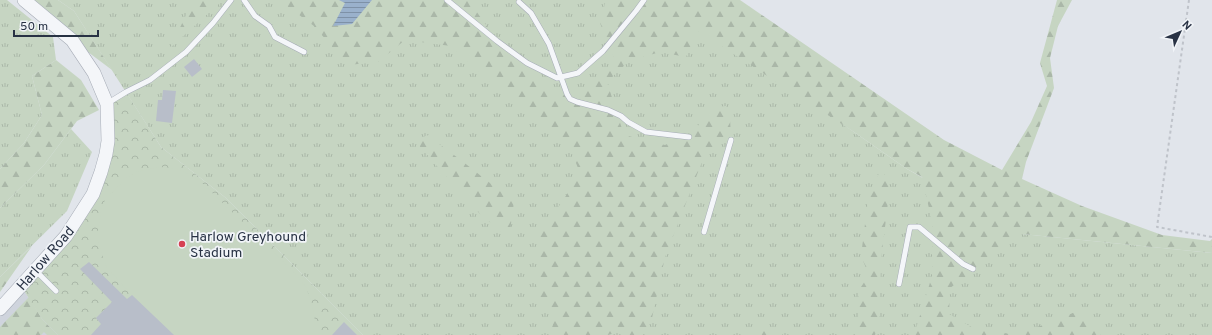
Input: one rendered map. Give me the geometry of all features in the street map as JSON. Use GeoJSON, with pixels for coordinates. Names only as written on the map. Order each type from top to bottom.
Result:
{"type":"FeatureCollection","features":[{"type":"Feature","properties":{"kind":"street","name":"Harlow Road"},"geometry":{"type":"LineString","coordinates":[[0,309],[66,236],[93,194],[102,172],[108,141],[107,104],[94,73],[72,40],[24,0]]}},
{"type":"Feature","properties":{"kind":"lane"},"geometry":{"type":"LineString","coordinates":[[107,104],[126,92],[150,80],[186,52],[213,24],[231,0]]}},
{"type":"Feature","properties":{"kind":"lane"},"geometry":{"type":"LineString","coordinates":[[244,0],[255,16],[269,26],[275,36],[304,52]]}},
{"type":"Feature","properties":{"kind":"lane"},"geometry":{"type":"LineString","coordinates":[[447,0],[497,41],[527,63],[557,78],[578,73],[603,50],[644,0]]}},
{"type":"Feature","properties":{"kind":"lane"},"geometry":{"type":"LineString","coordinates":[[519,2],[531,13],[549,44],[570,99],[608,110],[621,116],[628,122],[646,132],[689,137]]}},
{"type":"Feature","properties":{"kind":"lane"},"geometry":{"type":"LineString","coordinates":[[704,232],[731,140]]}},
{"type":"Feature","properties":{"kind":"lane"},"geometry":{"type":"LineString","coordinates":[[899,284],[910,227],[918,227],[963,264],[973,269]]}},
{"type":"Feature","properties":{"kind":"lane"},"geometry":{"type":"LineString","coordinates":[[36,270],[56,291]]}},
{"type":"Feature","properties":{"kind":"path"},"geometry":{"type":"LineString","coordinates":[[1189,0],[1157,227],[1212,237]]}},
{"type":"Feature","properties":{"kind":"shaded area"},"geometry":{"type":"Polygon","coordinates":[[[21,286],[42,319],[58,335],[0,335],[0,309],[21,286]]]}},
{"type":"Feature","properties":{"kind":"green space"},"geometry":{"type":"Polygon","coordinates":[[[0,0],[7,0],[53,37],[56,60],[32,76],[42,115],[24,143],[0,169],[0,0]]]}},
{"type":"Feature","properties":{"kind":"green space"},"geometry":{"type":"Polygon","coordinates":[[[24,0],[58,0],[74,11],[112,70],[72,40],[24,0]]]}},
{"type":"Feature","properties":{"kind":"green space"},"geometry":{"type":"Polygon","coordinates":[[[58,0],[665,0],[907,169],[1022,234],[1212,253],[1212,335],[363,335],[226,198],[161,147],[74,11],[58,0]]]}},
{"type":"Feature","properties":{"kind":"green space"},"geometry":{"type":"Polygon","coordinates":[[[223,0],[170,48],[193,1],[223,0]]]}},
{"type":"Feature","properties":{"kind":"green space"},"geometry":{"type":"Polygon","coordinates":[[[279,0],[473,0],[474,8],[502,48],[547,86],[579,95],[615,60],[600,23],[606,0],[740,0],[944,140],[1002,170],[1031,122],[1047,86],[1040,63],[1057,0],[1072,0],[1058,26],[1050,58],[1054,88],[1026,162],[1022,179],[1082,206],[1162,235],[1210,241],[1212,239],[1212,253],[1022,234],[999,253],[950,288],[949,314],[973,328],[1017,335],[914,335],[932,276],[932,222],[922,177],[907,169],[854,132],[695,29],[692,43],[686,57],[660,52],[629,61],[607,82],[624,135],[665,145],[693,132],[712,108],[726,106],[730,118],[731,138],[705,154],[665,257],[652,318],[642,335],[622,335],[622,331],[608,335],[550,335],[555,317],[534,293],[541,266],[537,235],[562,202],[580,173],[568,143],[526,114],[451,46],[405,40],[378,62],[348,65],[314,26],[279,0]]]}},
{"type":"Feature","properties":{"kind":"green space"},"geometry":{"type":"Polygon","coordinates":[[[56,60],[81,80],[99,110],[77,121],[44,165],[0,208],[0,169],[24,143],[42,115],[32,76],[56,60]]]}},
{"type":"Feature","properties":{"kind":"green space","name":"Harlow Greyhound Stadium"},"geometry":{"type":"Polygon","coordinates":[[[126,92],[161,147],[226,198],[363,335],[58,335],[42,319],[21,286],[66,236],[101,172],[107,104],[126,92]]]}},
{"type":"Feature","properties":{"kind":"green space"},"geometry":{"type":"Polygon","coordinates":[[[71,129],[92,152],[67,211],[0,277],[0,208],[44,165],[71,129]]]}},
{"type":"Feature","properties":{"kind":"green space"},"geometry":{"type":"Polygon","coordinates":[[[427,135],[514,202],[509,238],[480,214],[416,142],[427,135]]]}},
{"type":"Feature","properties":{"kind":"green space","name":"Harlow Greyhound Stadium"},"geometry":{"type":"Polygon","coordinates":[[[160,167],[182,171],[202,183],[292,270],[306,287],[312,304],[315,321],[312,335],[98,335],[94,331],[101,324],[96,318],[104,310],[111,317],[132,295],[107,268],[101,252],[97,237],[101,211],[105,200],[126,178],[136,172],[160,167]]]}},
{"type":"Feature","properties":{"kind":"green space"},"geometry":{"type":"Polygon","coordinates":[[[881,168],[890,186],[881,260],[879,324],[875,335],[855,335],[858,318],[859,290],[869,275],[861,256],[868,200],[881,168]]]}},
{"type":"Feature","properties":{"kind":"green space"},"geometry":{"type":"Polygon","coordinates":[[[32,246],[0,292],[0,277],[32,246]]]}},
{"type":"Feature","properties":{"kind":"green space"},"geometry":{"type":"Polygon","coordinates":[[[29,297],[42,319],[58,335],[47,335],[44,332],[41,335],[0,335],[0,327],[29,297]]]}},
{"type":"Feature","properties":{"kind":"green space"},"geometry":{"type":"Polygon","coordinates":[[[1078,311],[1101,335],[1017,335],[1078,311]]]}},
{"type":"Feature","properties":{"kind":"green space"},"geometry":{"type":"Polygon","coordinates":[[[763,329],[783,331],[782,335],[747,335],[745,332],[763,329]]]}},
{"type":"Feature","properties":{"kind":"water"},"geometry":{"type":"Polygon","coordinates":[[[339,0],[372,0],[352,24],[333,26],[345,3],[339,0]]]}},
{"type":"Feature","properties":{"kind":"building"},"geometry":{"type":"Polygon","coordinates":[[[194,59],[202,69],[192,77],[184,67],[194,59]]]}},
{"type":"Feature","properties":{"kind":"building"},"geometry":{"type":"Polygon","coordinates":[[[163,90],[176,91],[172,123],[156,121],[158,100],[162,100],[163,90]]]}},
{"type":"Feature","properties":{"kind":"building"},"geometry":{"type":"Polygon","coordinates":[[[89,262],[127,299],[132,295],[174,335],[91,335],[101,324],[96,318],[112,302],[80,269],[89,262]]]}},
{"type":"Feature","properties":{"kind":"building"},"geometry":{"type":"Polygon","coordinates":[[[344,322],[357,335],[332,335],[344,322]]]}},
{"type":"Feature","properties":{"kind":"place","name":"Harlow Greyhound Stadium"},"geometry":{"type":"Point","coordinates":[182,244]}}]}
